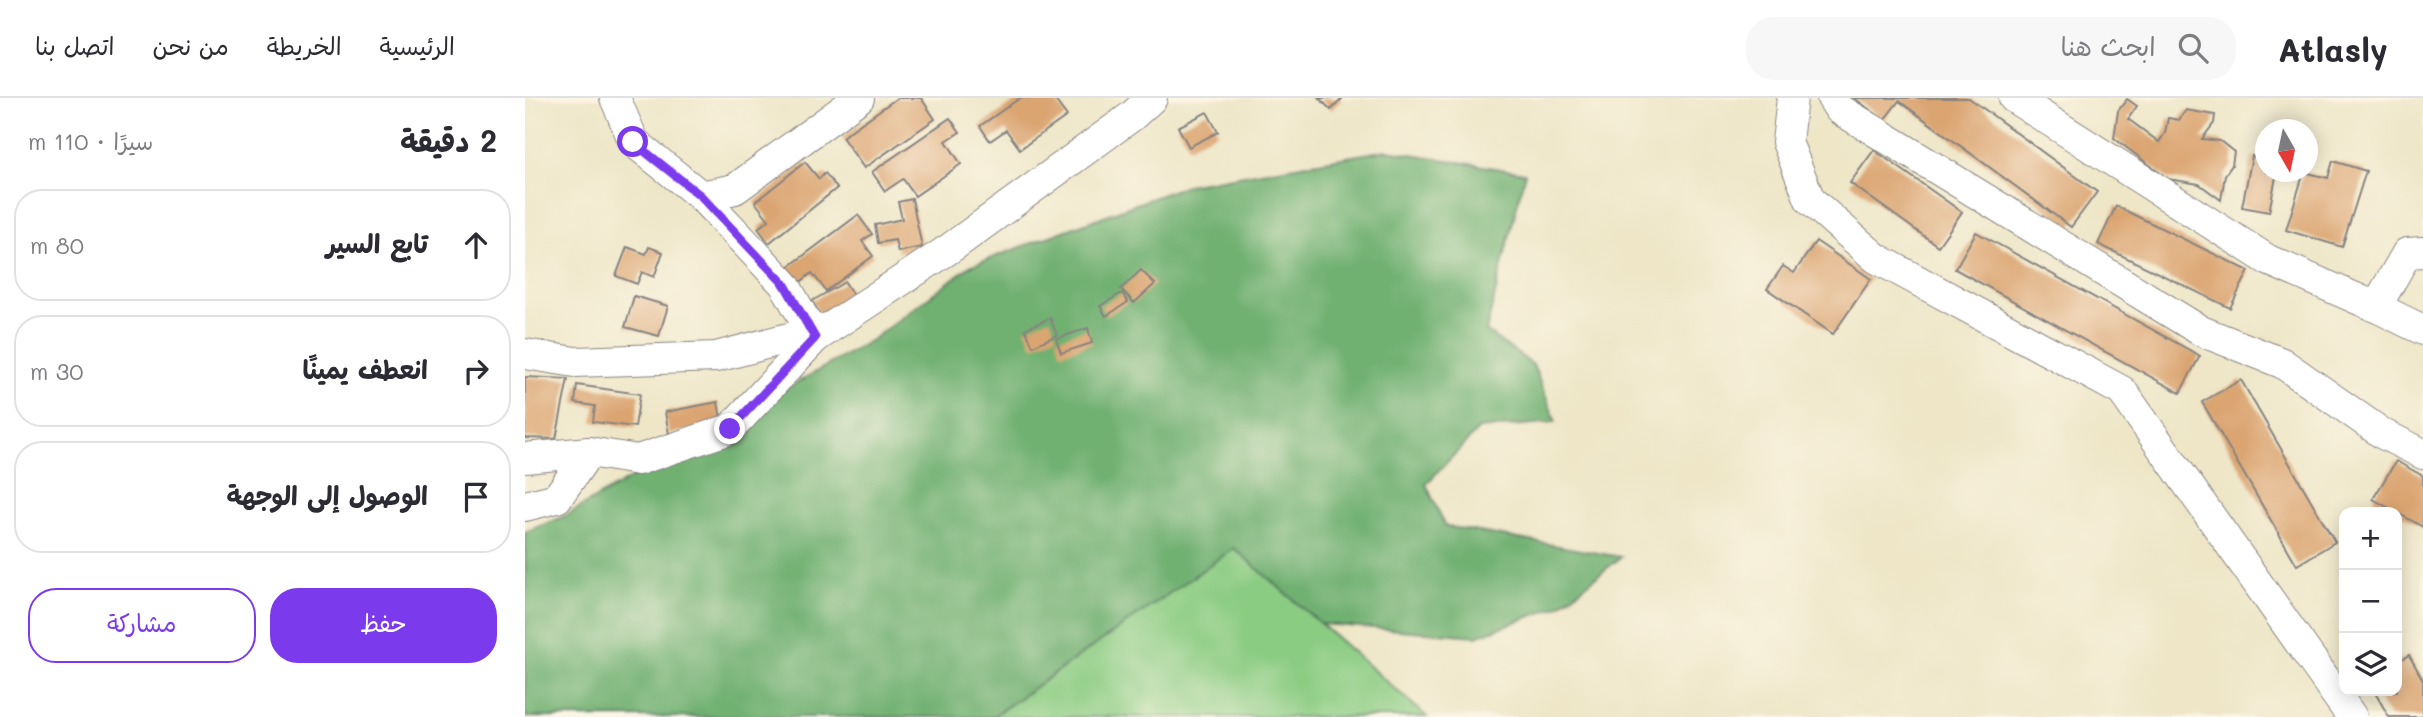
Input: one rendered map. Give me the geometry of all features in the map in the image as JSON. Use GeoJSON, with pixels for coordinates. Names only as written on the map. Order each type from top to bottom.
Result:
{"type":"FeatureCollection","features":[{"type":"Feature","properties":{"kind":"street"},"geometry":{"type":"LineString","coordinates":[[615,98],[633,142],[701,196],[785,285],[819,333]]}},
{"type":"Feature","properties":{"kind":"street"},"geometry":{"type":"LineString","coordinates":[[701,196],[735,189],[859,98]]}},
{"type":"Feature","properties":{"kind":"street"},"geometry":{"type":"LineString","coordinates":[[525,458],[589,452],[638,460],[730,429],[819,333],[952,247],[1132,116],[1152,98]]}},
{"type":"Feature","properties":{"kind":"street"},"geometry":{"type":"LineString","coordinates":[[1792,98],[1787,142],[1810,200],[1876,258],[2122,391],[2352,717]]}},
{"type":"Feature","properties":{"kind":"street"},"geometry":{"type":"LineString","coordinates":[[1832,98],[1839,109],[2201,331],[2282,363],[2383,434],[2423,454]]}},
{"type":"Feature","properties":{"kind":"street"},"geometry":{"type":"LineString","coordinates":[[2014,98],[2268,260],[2423,330]]}},
{"type":"Feature","properties":{"kind":"street"},"geometry":{"type":"LineString","coordinates":[[2376,307],[2407,253],[2423,252]]}},
{"type":"Feature","properties":{"kind":"street"},"geometry":{"type":"LineString","coordinates":[[525,354],[575,362],[716,357],[819,333]]}},
{"type":"Feature","properties":{"kind":"street"},"geometry":{"type":"LineString","coordinates":[[525,506],[557,498],[589,452]]}},
{"type":"Feature","properties":{"kind":"green space"},"geometry":{"type":"Polygon","coordinates":[[[1387,150],[1525,173],[1486,331],[1533,365],[1556,422],[1479,429],[1426,484],[1445,526],[1621,557],[1559,606],[1477,636],[1321,624],[1234,548],[992,717],[525,717],[525,532],[563,517],[873,339],[970,266],[1187,185],[1387,150]]]}},
{"type":"Feature","properties":{"kind":"green space"},"geometry":{"type":"Polygon","coordinates":[[[1234,548],[1427,717],[992,717],[1234,548]]]}},
{"type":"Feature","properties":{"kind":"building"},"geometry":{"type":"Polygon","coordinates":[[[897,98],[921,98],[935,119],[864,168],[842,137],[897,98]]]}},
{"type":"Feature","properties":{"kind":"building"},"geometry":{"type":"Polygon","coordinates":[[[1020,98],[1057,98],[1055,100],[1067,116],[1020,149],[1006,130],[990,141],[980,126],[1020,98]]]}},
{"type":"Feature","properties":{"kind":"building"},"geometry":{"type":"Polygon","coordinates":[[[1319,98],[1343,98],[1331,110],[1319,98]]]}},
{"type":"Feature","properties":{"kind":"building"},"geometry":{"type":"Polygon","coordinates":[[[1854,98],[1969,98],[2097,192],[2071,227],[1899,101],[1884,120],[1854,98]]]}},
{"type":"Feature","properties":{"kind":"building"},"geometry":{"type":"Polygon","coordinates":[[[2127,99],[2137,106],[2128,119],[2159,142],[2165,133],[2168,118],[2179,120],[2186,110],[2215,115],[2214,123],[2202,139],[2220,141],[2234,152],[2232,165],[2225,175],[2221,200],[2199,184],[2168,179],[2114,138],[2118,111],[2127,99]]]}},
{"type":"Feature","properties":{"kind":"building"},"geometry":{"type":"Polygon","coordinates":[[[1207,112],[1218,132],[1189,147],[1178,127],[1207,112]]]}},
{"type":"Feature","properties":{"kind":"building"},"geometry":{"type":"Polygon","coordinates":[[[950,118],[960,132],[946,141],[961,164],[915,196],[903,179],[885,191],[872,172],[950,118]]]}},
{"type":"Feature","properties":{"kind":"building"},"geometry":{"type":"Polygon","coordinates":[[[1874,150],[1962,212],[1938,246],[1850,183],[1874,150]]]}},
{"type":"Feature","properties":{"kind":"building"},"geometry":{"type":"Polygon","coordinates":[[[2252,156],[2255,157],[2255,182],[2275,182],[2269,212],[2242,207],[2252,156]]]}},
{"type":"Feature","properties":{"kind":"building"},"geometry":{"type":"Polygon","coordinates":[[[2333,161],[2366,171],[2342,247],[2286,230],[2301,182],[2318,182],[2318,176],[2328,178],[2333,161]]]}},
{"type":"Feature","properties":{"kind":"building"},"geometry":{"type":"Polygon","coordinates":[[[805,162],[819,179],[825,173],[837,188],[769,243],[758,228],[769,220],[755,202],[805,162]]]}},
{"type":"Feature","properties":{"kind":"building"},"geometry":{"type":"Polygon","coordinates":[[[912,199],[922,247],[898,252],[895,240],[878,243],[875,225],[902,219],[898,202],[912,199]]]}},
{"type":"Feature","properties":{"kind":"building"},"geometry":{"type":"Polygon","coordinates":[[[2116,206],[2249,271],[2230,308],[2098,244],[2116,206]]]}},
{"type":"Feature","properties":{"kind":"building"},"geometry":{"type":"Polygon","coordinates":[[[858,215],[872,234],[862,241],[873,256],[826,291],[812,273],[794,287],[783,271],[858,215]]]}},
{"type":"Feature","properties":{"kind":"building"},"geometry":{"type":"Polygon","coordinates":[[[1976,232],[2200,356],[2180,393],[1955,269],[1976,232]]]}},
{"type":"Feature","properties":{"kind":"building"},"geometry":{"type":"Polygon","coordinates":[[[1816,241],[1871,279],[1833,334],[1767,289],[1783,266],[1794,273],[1816,241]]]}},
{"type":"Feature","properties":{"kind":"building"},"geometry":{"type":"Polygon","coordinates":[[[627,247],[646,254],[649,247],[663,252],[654,277],[642,272],[637,284],[616,276],[627,247]]]}},
{"type":"Feature","properties":{"kind":"building"},"geometry":{"type":"Polygon","coordinates":[[[1141,270],[1155,284],[1134,303],[1121,289],[1141,270]]]}},
{"type":"Feature","properties":{"kind":"building"},"geometry":{"type":"Polygon","coordinates":[[[845,282],[858,304],[825,323],[812,301],[845,282]]]}},
{"type":"Feature","properties":{"kind":"building"},"geometry":{"type":"Polygon","coordinates":[[[1122,293],[1128,302],[1106,316],[1100,306],[1122,293]]]}},
{"type":"Feature","properties":{"kind":"building"},"geometry":{"type":"Polygon","coordinates":[[[634,296],[668,306],[659,336],[625,327],[634,296]]]}},
{"type":"Feature","properties":{"kind":"building"},"geometry":{"type":"Polygon","coordinates":[[[1050,318],[1057,335],[1033,346],[1025,329],[1050,318]]]}},
{"type":"Feature","properties":{"kind":"building"},"geometry":{"type":"Polygon","coordinates":[[[1088,328],[1092,343],[1061,353],[1056,339],[1088,328]]]}},
{"type":"Feature","properties":{"kind":"building"},"geometry":{"type":"Polygon","coordinates":[[[525,377],[568,379],[556,439],[525,438],[525,377]]]}},
{"type":"Feature","properties":{"kind":"building"},"geometry":{"type":"Polygon","coordinates":[[[2241,380],[2335,542],[2297,565],[2202,402],[2241,380]]]}},
{"type":"Feature","properties":{"kind":"building"},"geometry":{"type":"Polygon","coordinates":[[[577,385],[640,394],[635,427],[593,422],[595,406],[575,403],[577,385]]]}},
{"type":"Feature","properties":{"kind":"building"},"geometry":{"type":"Polygon","coordinates":[[[718,402],[722,424],[669,434],[665,412],[718,402]]]}},
{"type":"Feature","properties":{"kind":"building"},"geometry":{"type":"Polygon","coordinates":[[[2396,461],[2423,476],[2423,527],[2402,515],[2402,507],[2387,507],[2373,499],[2396,461]]]}},
{"type":"Feature","properties":{"kind":"building"},"geometry":{"type":"Polygon","coordinates":[[[2409,655],[2423,680],[2423,717],[2389,717],[2377,696],[2402,696],[2402,659],[2409,655]]]}},
{"type":"Feature","properties":{"kind":"route"},"geometry":{"type":"LineString","coordinates":[[633,142],[701,196],[785,285],[815,338],[730,429]]}}]}
